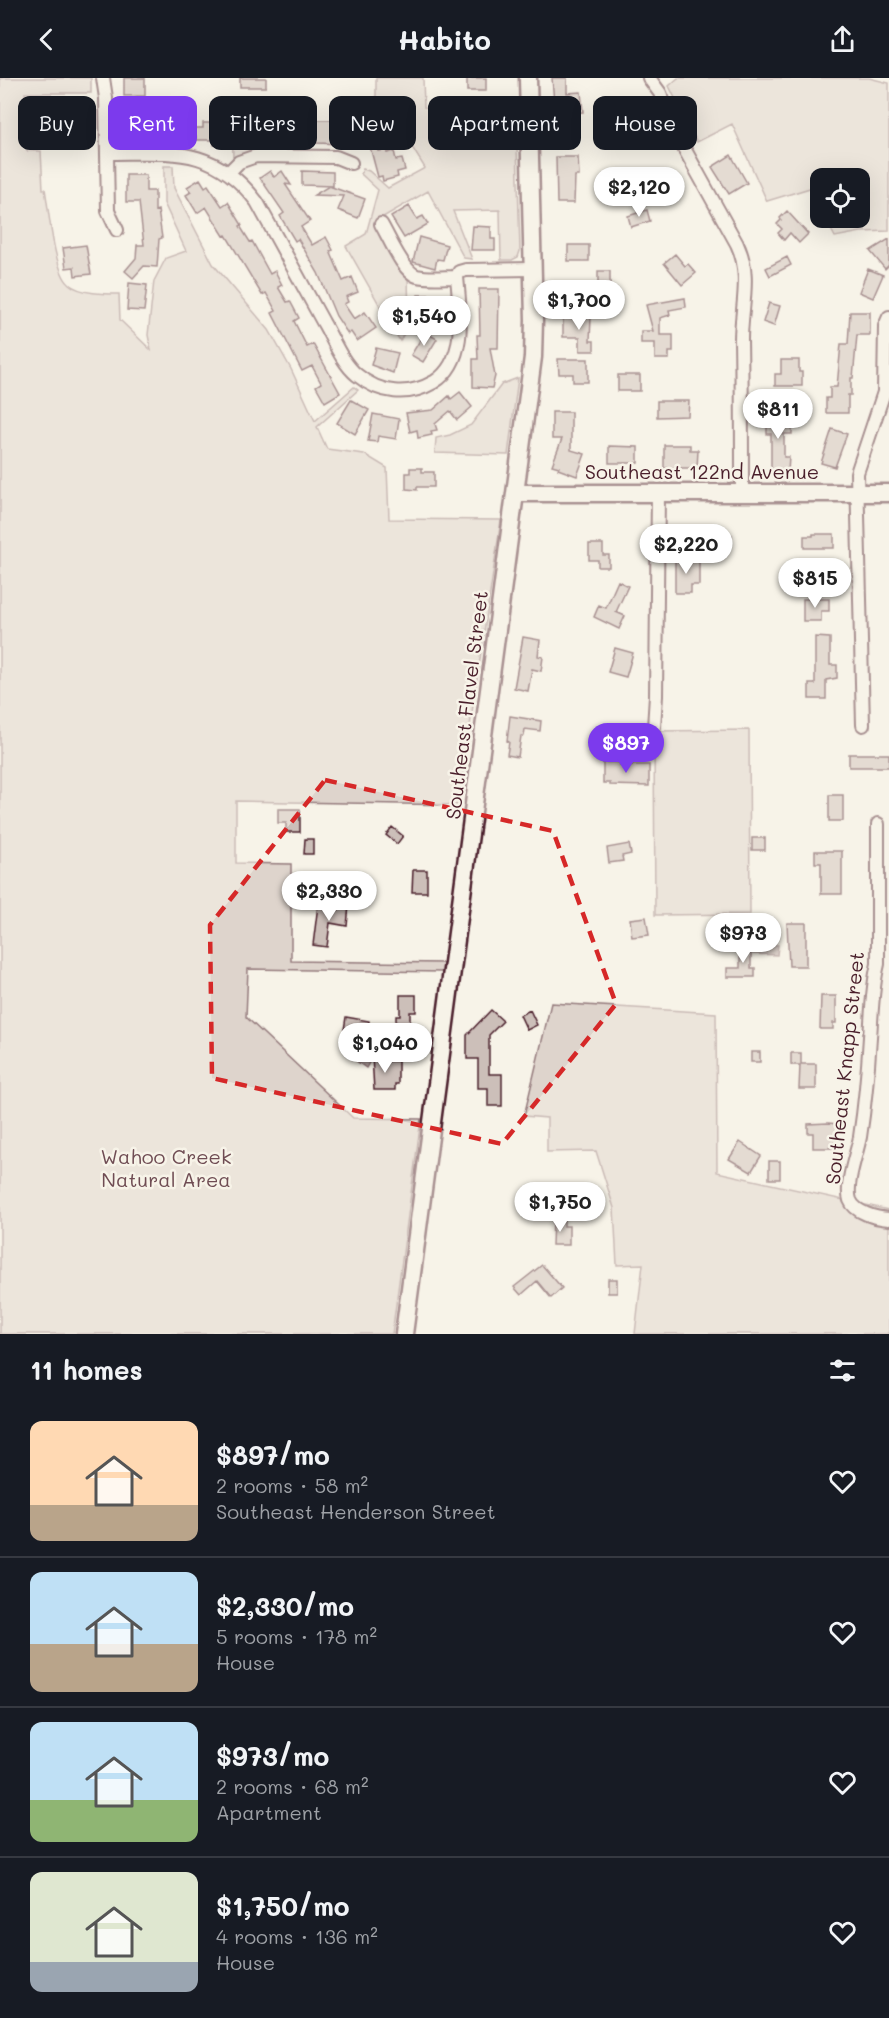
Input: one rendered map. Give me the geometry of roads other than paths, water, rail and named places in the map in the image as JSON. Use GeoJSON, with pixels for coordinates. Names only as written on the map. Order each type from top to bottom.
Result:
{"type":"FeatureCollection","features":[{"type":"Feature","properties":{"kind":"street"},"geometry":{"type":"LineString","coordinates":[[103,78],[108,211],[117,230]]}},
{"type":"Feature","properties":{"kind":"street","name":"Southeast Flavel Street"},"geometry":{"type":"LineString","coordinates":[[404,1334],[534,344],[528,78]]}},
{"type":"Feature","properties":{"kind":"street"},"geometry":{"type":"LineString","coordinates":[[649,78],[660,93],[680,141],[737,244],[744,261],[746,274],[741,338],[742,494]]}},
{"type":"Feature","properties":{"kind":"street"},"geometry":{"type":"LineString","coordinates":[[107,153],[179,154],[199,158],[228,172],[244,186],[257,202],[348,366],[373,386],[395,392],[410,392],[438,380],[453,363],[459,342],[457,277],[459,272],[532,269]]}},
{"type":"Feature","properties":{"kind":"street"},"geometry":{"type":"LineString","coordinates":[[228,172],[239,162],[256,156],[336,157],[351,163]]}},
{"type":"Feature","properties":{"kind":"street"},"geometry":{"type":"LineString","coordinates":[[381,224],[411,273],[424,277],[457,277]]}},
{"type":"Feature","properties":{"kind":"street"},"geometry":{"type":"LineString","coordinates":[[863,725],[857,473],[884,392],[885,326],[889,317]]}},
{"type":"Feature","properties":{"kind":"street","name":"Southeast 122nd Avenue"},"geometry":{"type":"LineString","coordinates":[[515,493],[889,494]]}},
{"type":"Feature","properties":{"kind":"street"},"geometry":{"type":"LineString","coordinates":[[654,727],[658,493]]}},
{"type":"Feature","properties":{"kind":"street","name":"Southeast Knapp Street"},"geometry":{"type":"LineString","coordinates":[[878,824],[884,964],[874,982],[861,1128],[849,1192],[850,1201],[855,1207],[866,1214],[889,1220]]}},
{"type":"Feature","properties":{"kind":"park label","name":"Wahoo Creek Natural Area"},"geometry":{"type":"Point","coordinates":[166,1168]}}]}
